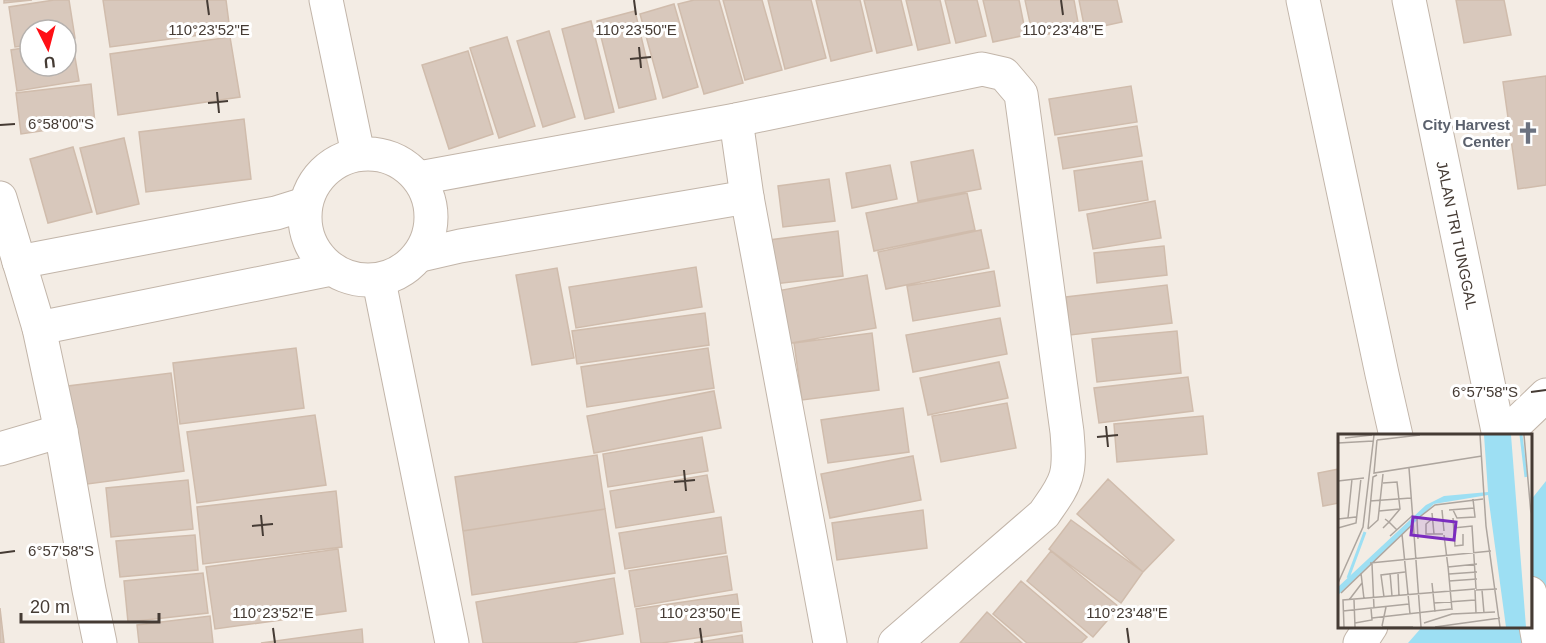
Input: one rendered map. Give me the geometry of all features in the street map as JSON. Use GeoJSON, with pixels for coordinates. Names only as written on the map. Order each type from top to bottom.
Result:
{"type":"FeatureCollection","features":[{"type":"Feature","properties":{"kind":"street"},"geometry":{"type":"LineString","coordinates":[[326,0],[358,154]]}},
{"type":"Feature","properties":{"kind":"street"},"geometry":{"type":"LineString","coordinates":[[1304,0],[1396,434]]}},
{"type":"Feature","properties":{"kind":"street","name":"JALAN TRI TUNGGAL"},"geometry":{"type":"LineString","coordinates":[[1409,0],[1501,434]]}},
{"type":"Feature","properties":{"kind":"street"},"geometry":{"type":"LineString","coordinates":[[419,178],[736,120],[982,69],[1004,74],[1021,94],[1067,432],[1066,476],[1058,494],[1044,514],[895,643]]}},
{"type":"Feature","properties":{"kind":"street"},"geometry":{"type":"LineString","coordinates":[[736,120],[747,197],[830,643]]}},
{"type":"Feature","properties":{"kind":"street"},"geometry":{"type":"LineString","coordinates":[[421,255],[430,231],[432,207],[419,178],[405,165],[382,156],[358,154],[334,164],[316,180],[305,204],[305,228],[313,251],[331,270],[354,279],[379,281],[402,271],[421,255],[450,248],[747,197]]}},
{"type":"Feature","properties":{"kind":"street"},"geometry":{"type":"LineString","coordinates":[[0,198],[39,328],[61,431],[100,643]]}},
{"type":"Feature","properties":{"kind":"street"},"geometry":{"type":"LineString","coordinates":[[19,262],[255,218],[305,204]]}},
{"type":"Feature","properties":{"kind":"street"},"geometry":{"type":"LineString","coordinates":[[39,328],[331,270]]}},
{"type":"Feature","properties":{"kind":"street"},"geometry":{"type":"LineString","coordinates":[[379,281],[453,643]]}},
{"type":"Feature","properties":{"kind":"street"},"geometry":{"type":"LineString","coordinates":[[1503,434],[1546,395]]}},
{"type":"Feature","properties":{"kind":"street"},"geometry":{"type":"LineString","coordinates":[[0,449],[61,431]]}},
{"type":"Feature","properties":{"kind":"street"},"geometry":{"type":"LineString","coordinates":[[1531,598],[1539,643]]}},
{"type":"Feature","properties":{"kind":"street"},"geometry":{"type":"LineString","coordinates":[[1360,643],[1370,628]]}},
{"type":"Feature","properties":{"kind":"water"},"geometry":{"type":"Polygon","coordinates":[[[1546,481],[1546,643],[1408,643],[1421,628],[1531,628],[1531,500],[1546,481]]]}},
{"type":"Feature","properties":{"kind":"building"},"geometry":{"type":"Polygon","coordinates":[[[4,0],[32,0],[4,3],[4,0]]]}},
{"type":"Feature","properties":{"kind":"building"},"geometry":{"type":"Polygon","coordinates":[[[69,0],[72,18],[18,18],[18,47],[15,47],[9,7],[69,0]]]}},
{"type":"Feature","properties":{"kind":"building"},"geometry":{"type":"Polygon","coordinates":[[[103,0],[226,0],[230,31],[110,47],[103,0]]]}},
{"type":"Feature","properties":{"kind":"building"},"geometry":{"type":"Polygon","coordinates":[[[694,0],[719,0],[743,83],[704,94],[678,4],[694,0]]]}},
{"type":"Feature","properties":{"kind":"building"},"geometry":{"type":"Polygon","coordinates":[[[723,0],[762,0],[782,70],[745,80],[723,0]]]}},
{"type":"Feature","properties":{"kind":"building"},"geometry":{"type":"Polygon","coordinates":[[[768,0],[811,0],[826,58],[785,69],[768,0]]]}},
{"type":"Feature","properties":{"kind":"building"},"geometry":{"type":"Polygon","coordinates":[[[816,0],[860,0],[872,51],[831,61],[816,0]]]}},
{"type":"Feature","properties":{"kind":"building"},"geometry":{"type":"Polygon","coordinates":[[[864,0],[901,0],[912,45],[877,53],[864,0]]]}},
{"type":"Feature","properties":{"kind":"building"},"geometry":{"type":"Polygon","coordinates":[[[906,0],[940,0],[950,43],[918,50],[906,0]]]}},
{"type":"Feature","properties":{"kind":"building"},"geometry":{"type":"Polygon","coordinates":[[[945,0],[977,0],[986,36],[956,43],[945,0]]]}},
{"type":"Feature","properties":{"kind":"building"},"geometry":{"type":"Polygon","coordinates":[[[983,0],[1019,0],[1026,35],[993,42],[983,0]]]}},
{"type":"Feature","properties":{"kind":"building"},"geometry":{"type":"Polygon","coordinates":[[[1025,0],[1074,0],[1079,28],[1033,37],[1025,0]]]}},
{"type":"Feature","properties":{"kind":"building"},"geometry":{"type":"Polygon","coordinates":[[[1079,0],[1117,0],[1122,22],[1085,30],[1079,0]]]}},
{"type":"Feature","properties":{"kind":"building"},"geometry":{"type":"Polygon","coordinates":[[[1456,0],[1504,0],[1511,35],[1464,43],[1456,0]]]}},
{"type":"Feature","properties":{"kind":"building"},"geometry":{"type":"Polygon","coordinates":[[[674,4],[698,87],[663,98],[640,14],[674,4]]]}},
{"type":"Feature","properties":{"kind":"building"},"geometry":{"type":"Polygon","coordinates":[[[635,11],[656,99],[619,108],[597,21],[635,11]]]}},
{"type":"Feature","properties":{"kind":"building"},"geometry":{"type":"Polygon","coordinates":[[[591,21],[614,112],[585,119],[562,29],[591,21]]]}},
{"type":"Feature","properties":{"kind":"building"},"geometry":{"type":"Polygon","coordinates":[[[549,31],[575,117],[543,127],[517,41],[549,31]]]}},
{"type":"Feature","properties":{"kind":"building"},"geometry":{"type":"Polygon","coordinates":[[[230,37],[240,97],[118,115],[110,54],[230,37]]]}},
{"type":"Feature","properties":{"kind":"building"},"geometry":{"type":"Polygon","coordinates":[[[507,37],[535,126],[499,138],[470,48],[507,37]]]}},
{"type":"Feature","properties":{"kind":"building"},"geometry":{"type":"Polygon","coordinates":[[[18,49],[18,78],[78,78],[78,75],[79,81],[17,91],[11,50],[18,49]]]}},
{"type":"Feature","properties":{"kind":"building"},"geometry":{"type":"Polygon","coordinates":[[[468,51],[493,134],[449,149],[422,65],[468,51]]]}},
{"type":"Feature","properties":{"kind":"building","name":"City Harvest Center"},"geometry":{"type":"Polygon","coordinates":[[[1546,76],[1546,185],[1518,189],[1503,82],[1546,76]]]}},
{"type":"Feature","properties":{"kind":"building"},"geometry":{"type":"Polygon","coordinates":[[[91,84],[95,123],[21,134],[16,93],[91,84]]]}},
{"type":"Feature","properties":{"kind":"building"},"geometry":{"type":"Polygon","coordinates":[[[1131,86],[1137,122],[1055,135],[1049,99],[1131,86]]]}},
{"type":"Feature","properties":{"kind":"building"},"geometry":{"type":"Polygon","coordinates":[[[244,119],[251,179],[146,192],[139,132],[244,119]]]}},
{"type":"Feature","properties":{"kind":"building"},"geometry":{"type":"Polygon","coordinates":[[[1137,126],[1142,156],[1063,169],[1058,138],[1137,126]]]}},
{"type":"Feature","properties":{"kind":"building"},"geometry":{"type":"Polygon","coordinates":[[[124,138],[139,204],[97,214],[80,148],[124,138]]]}},
{"type":"Feature","properties":{"kind":"building"},"geometry":{"type":"Polygon","coordinates":[[[73,147],[92,212],[48,223],[30,159],[73,147]]]}},
{"type":"Feature","properties":{"kind":"building"},"geometry":{"type":"Polygon","coordinates":[[[973,150],[981,189],[918,201],[911,162],[973,150]]]}},
{"type":"Feature","properties":{"kind":"building"},"geometry":{"type":"Polygon","coordinates":[[[1142,161],[1148,200],[1079,211],[1074,171],[1142,161]]]}},
{"type":"Feature","properties":{"kind":"building"},"geometry":{"type":"Polygon","coordinates":[[[890,165],[897,199],[852,208],[846,173],[890,165]]]}},
{"type":"Feature","properties":{"kind":"building"},"geometry":{"type":"Polygon","coordinates":[[[829,179],[835,221],[783,227],[778,186],[829,179]]]}},
{"type":"Feature","properties":{"kind":"building"},"geometry":{"type":"Polygon","coordinates":[[[967,193],[975,230],[874,251],[866,213],[967,193]]]}},
{"type":"Feature","properties":{"kind":"building"},"geometry":{"type":"Polygon","coordinates":[[[1155,201],[1161,238],[1093,249],[1087,214],[1155,201]]]}},
{"type":"Feature","properties":{"kind":"building"},"geometry":{"type":"Polygon","coordinates":[[[981,230],[989,268],[886,289],[878,252],[981,230]]]}},
{"type":"Feature","properties":{"kind":"building"},"geometry":{"type":"Polygon","coordinates":[[[838,231],[843,276],[774,284],[769,240],[838,231]]]}},
{"type":"Feature","properties":{"kind":"building"},"geometry":{"type":"Polygon","coordinates":[[[1164,246],[1167,275],[1097,283],[1094,253],[1164,246]]]}},
{"type":"Feature","properties":{"kind":"building"},"geometry":{"type":"Polygon","coordinates":[[[696,267],[702,307],[576,328],[569,287],[696,267]]]}},
{"type":"Feature","properties":{"kind":"building"},"geometry":{"type":"Polygon","coordinates":[[[557,268],[574,358],[532,365],[516,275],[557,268]]]}},
{"type":"Feature","properties":{"kind":"building"},"geometry":{"type":"Polygon","coordinates":[[[994,271],[1000,306],[913,321],[907,286],[994,271]]]}},
{"type":"Feature","properties":{"kind":"building"},"geometry":{"type":"Polygon","coordinates":[[[867,275],[876,328],[780,345],[771,292],[867,275]]]}},
{"type":"Feature","properties":{"kind":"building"},"geometry":{"type":"Polygon","coordinates":[[[1167,285],[1172,323],[1070,335],[1066,297],[1167,285]]]}},
{"type":"Feature","properties":{"kind":"building"},"geometry":{"type":"Polygon","coordinates":[[[705,313],[709,345],[577,364],[572,331],[705,313]]]}},
{"type":"Feature","properties":{"kind":"building"},"geometry":{"type":"Polygon","coordinates":[[[1000,318],[1007,354],[913,372],[906,335],[1000,318]]]}},
{"type":"Feature","properties":{"kind":"building"},"geometry":{"type":"Polygon","coordinates":[[[1177,331],[1181,373],[1097,382],[1092,339],[1177,331]]]}},
{"type":"Feature","properties":{"kind":"building"},"geometry":{"type":"Polygon","coordinates":[[[872,333],[879,390],[802,400],[794,343],[872,333]]]}},
{"type":"Feature","properties":{"kind":"building"},"geometry":{"type":"Polygon","coordinates":[[[296,348],[304,408],[180,424],[173,363],[296,348]]]}},
{"type":"Feature","properties":{"kind":"building"},"geometry":{"type":"Polygon","coordinates":[[[708,348],[714,388],[587,407],[581,367],[708,348]]]}},
{"type":"Feature","properties":{"kind":"building"},"geometry":{"type":"Polygon","coordinates":[[[999,362],[1008,398],[928,415],[920,378],[999,362]]]}},
{"type":"Feature","properties":{"kind":"building"},"geometry":{"type":"Polygon","coordinates":[[[171,373],[184,471],[80,485],[68,386],[171,373]]]}},
{"type":"Feature","properties":{"kind":"building"},"geometry":{"type":"Polygon","coordinates":[[[1188,377],[1193,411],[1099,423],[1094,388],[1188,377]]]}},
{"type":"Feature","properties":{"kind":"building"},"geometry":{"type":"Polygon","coordinates":[[[714,391],[721,428],[594,453],[587,416],[714,391]]]}},
{"type":"Feature","properties":{"kind":"building"},"geometry":{"type":"Polygon","coordinates":[[[1007,403],[1016,448],[941,462],[932,416],[1007,403]]]}},
{"type":"Feature","properties":{"kind":"building"},"geometry":{"type":"Polygon","coordinates":[[[903,408],[909,452],[828,463],[821,420],[903,408]]]}},
{"type":"Feature","properties":{"kind":"building"},"geometry":{"type":"Polygon","coordinates":[[[315,415],[326,485],[197,503],[187,432],[315,415]]]}},
{"type":"Feature","properties":{"kind":"building"},"geometry":{"type":"Polygon","coordinates":[[[1203,416],[1207,454],[1117,462],[1114,424],[1203,416]]]}},
{"type":"Feature","properties":{"kind":"building"},"geometry":{"type":"Polygon","coordinates":[[[702,437],[708,471],[608,487],[603,454],[702,437]]]}},
{"type":"Feature","properties":{"kind":"building"},"geometry":{"type":"Polygon","coordinates":[[[597,455],[605,509],[463,531],[455,477],[597,455]]]}},
{"type":"Feature","properties":{"kind":"building"},"geometry":{"type":"Polygon","coordinates":[[[913,456],[921,500],[830,518],[821,474],[913,456]]]}},
{"type":"Feature","properties":{"kind":"building"},"geometry":{"type":"Polygon","coordinates":[[[1338,469],[1338,503],[1323,506],[1318,473],[1338,469]]]}},
{"type":"Feature","properties":{"kind":"building"},"geometry":{"type":"Polygon","coordinates":[[[707,475],[714,512],[616,528],[610,491],[707,475]]]}},
{"type":"Feature","properties":{"kind":"building"},"geometry":{"type":"Polygon","coordinates":[[[1108,479],[1174,540],[1143,572],[1077,514],[1108,479]]]}},
{"type":"Feature","properties":{"kind":"building"},"geometry":{"type":"Polygon","coordinates":[[[188,480],[193,529],[111,537],[106,488],[188,480]]]}},
{"type":"Feature","properties":{"kind":"building"},"geometry":{"type":"Polygon","coordinates":[[[336,491],[342,547],[203,564],[197,507],[336,491]]]}},
{"type":"Feature","properties":{"kind":"building"},"geometry":{"type":"Polygon","coordinates":[[[605,509],[615,573],[472,595],[463,531],[605,509]]]}},
{"type":"Feature","properties":{"kind":"building"},"geometry":{"type":"Polygon","coordinates":[[[923,510],[927,548],[837,560],[832,523],[923,510]]]}},
{"type":"Feature","properties":{"kind":"building"},"geometry":{"type":"Polygon","coordinates":[[[721,517],[726,553],[625,569],[619,533],[721,517]]]}},
{"type":"Feature","properties":{"kind":"building"},"geometry":{"type":"Polygon","coordinates":[[[1071,520],[1143,572],[1121,603],[1049,549],[1071,520]]]}},
{"type":"Feature","properties":{"kind":"building"},"geometry":{"type":"Polygon","coordinates":[[[195,535],[198,570],[120,577],[116,541],[195,535]]]}},
{"type":"Feature","properties":{"kind":"building"},"geometry":{"type":"Polygon","coordinates":[[[338,549],[346,611],[215,629],[206,567],[338,549]]]}},
{"type":"Feature","properties":{"kind":"building"},"geometry":{"type":"Polygon","coordinates":[[[1051,551],[1119,607],[1093,637],[1027,581],[1051,551]]]}},
{"type":"Feature","properties":{"kind":"building"},"geometry":{"type":"Polygon","coordinates":[[[727,556],[732,590],[635,607],[629,571],[727,556]]]}},
{"type":"Feature","properties":{"kind":"building"},"geometry":{"type":"Polygon","coordinates":[[[203,573],[208,613],[128,622],[124,581],[203,573]]]}},
{"type":"Feature","properties":{"kind":"building"},"geometry":{"type":"Polygon","coordinates":[[[614,578],[623,634],[572,643],[483,643],[476,602],[614,578]]]}},
{"type":"Feature","properties":{"kind":"building"},"geometry":{"type":"Polygon","coordinates":[[[1021,581],[1087,637],[1081,643],[1027,643],[993,614],[1021,581]]]}},
{"type":"Feature","properties":{"kind":"building"},"geometry":{"type":"Polygon","coordinates":[[[737,594],[742,631],[662,643],[641,643],[636,609],[737,594]]]}},
{"type":"Feature","properties":{"kind":"building"},"geometry":{"type":"Polygon","coordinates":[[[0,608],[4,643],[0,643],[0,608]]]}},
{"type":"Feature","properties":{"kind":"building"},"geometry":{"type":"Polygon","coordinates":[[[987,612],[1022,643],[960,643],[987,612]]]}},
{"type":"Feature","properties":{"kind":"building"},"geometry":{"type":"Polygon","coordinates":[[[210,616],[213,643],[139,643],[137,625],[210,616]]]}},
{"type":"Feature","properties":{"kind":"building"},"geometry":{"type":"Polygon","coordinates":[[[362,629],[363,643],[261,643],[362,629]]]}},
{"type":"Feature","properties":{"kind":"building"},"geometry":{"type":"Polygon","coordinates":[[[742,635],[743,643],[694,643],[742,635]]]}},
{"type":"Feature","properties":{"kind":"place","name":"City Harvest Center"},"geometry":{"type":"Point","coordinates":[1528,133]}}]}
